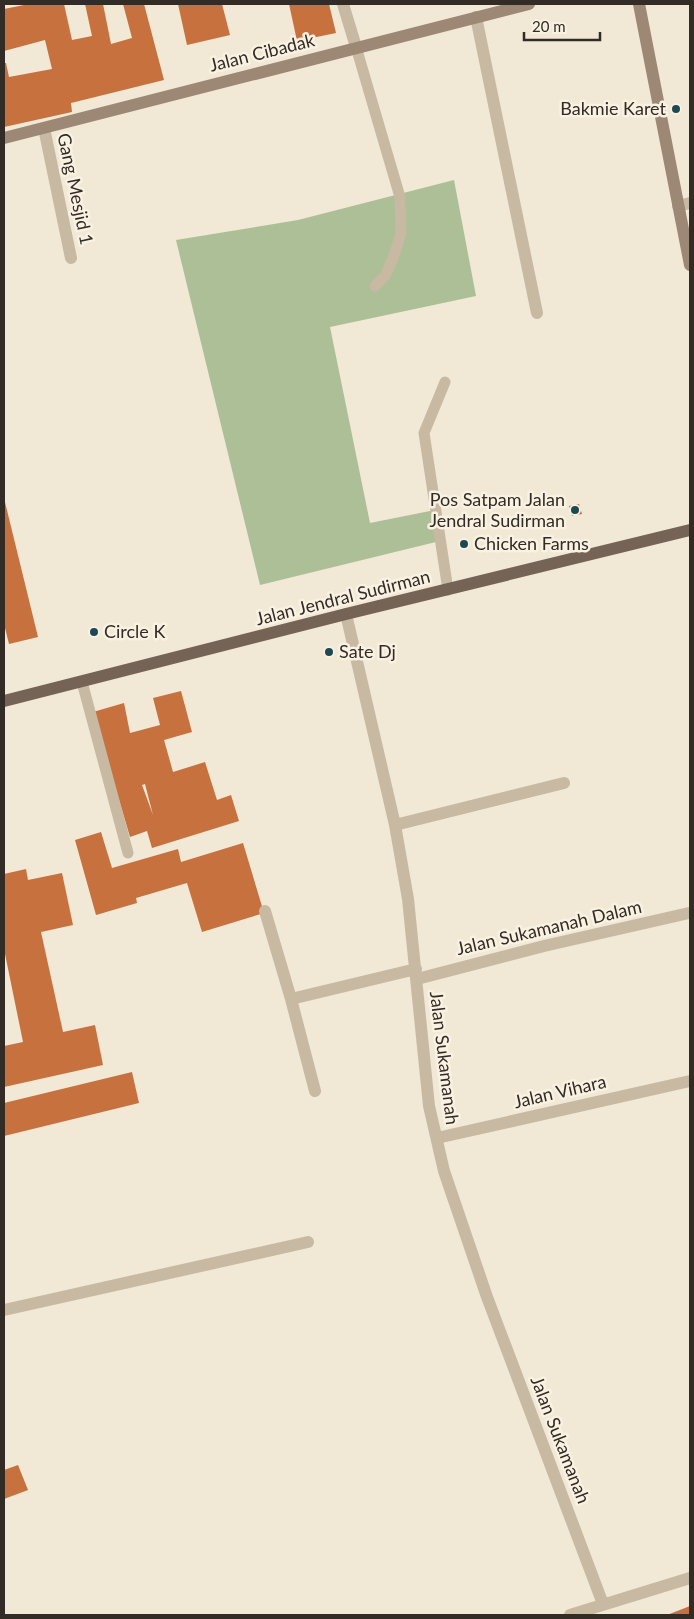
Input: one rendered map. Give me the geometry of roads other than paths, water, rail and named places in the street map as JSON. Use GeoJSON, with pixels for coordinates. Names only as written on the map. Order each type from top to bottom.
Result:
{"type":"FeatureCollection","features":[{"type":"Feature","properties":{"kind":"main road","name":"Jalan Cibadak"},"geometry":{"type":"LineString","coordinates":[[4,138],[529,4]]}},
{"type":"Feature","properties":{"kind":"main road"},"geometry":{"type":"LineString","coordinates":[[639,4],[684,204],[690,265]]}},
{"type":"Feature","properties":{"kind":"main road","name":"Jalan Jendral Sudirman"},"geometry":{"type":"LineString","coordinates":[[4,701],[346,614],[690,530]]}},
{"type":"Feature","properties":{"kind":"street"},"geometry":{"type":"LineString","coordinates":[[343,4],[356,47]]}},
{"type":"Feature","properties":{"kind":"street"},"geometry":{"type":"LineString","coordinates":[[476,17],[537,313]]}},
{"type":"Feature","properties":{"kind":"street","name":"Gang Mesjid 1"},"geometry":{"type":"LineString","coordinates":[[44,128],[71,258]]}},
{"type":"Feature","properties":{"kind":"street","name":"Jalan Sukamanah"},"geometry":{"type":"LineString","coordinates":[[346,614],[396,825],[408,898],[429,1106],[444,1171],[487,1297],[603,1604]]}},
{"type":"Feature","properties":{"kind":"street"},"geometry":{"type":"LineString","coordinates":[[396,825],[564,783]]}},
{"type":"Feature","properties":{"kind":"street"},"geometry":{"type":"LineString","coordinates":[[264,911],[291,998],[315,1092]]}},
{"type":"Feature","properties":{"kind":"street","name":"Jalan Sukamanah Dalam"},"geometry":{"type":"LineString","coordinates":[[291,998],[416,974],[690,913]]}},
{"type":"Feature","properties":{"kind":"street","name":"Jalan Vihara"},"geometry":{"type":"LineString","coordinates":[[437,1138],[690,1080]]}},
{"type":"Feature","properties":{"kind":"street"},"geometry":{"type":"LineString","coordinates":[[4,1310],[308,1242]]}},
{"type":"Feature","properties":{"kind":"street"},"geometry":{"type":"LineString","coordinates":[[570,1615],[690,1578]]}},
{"type":"Feature","properties":{"kind":"lane"},"geometry":{"type":"LineString","coordinates":[[356,47],[400,198],[401,233],[385,276],[375,286]]}},
{"type":"Feature","properties":{"kind":"lane"},"geometry":{"type":"LineString","coordinates":[[445,382],[424,433],[448,590]]}},
{"type":"Feature","properties":{"kind":"lane"},"geometry":{"type":"LineString","coordinates":[[82,682],[128,853]]}},
{"type":"Feature","properties":{"kind":"place","name":"Bakmie Karet"},"geometry":{"type":"Point","coordinates":[676,109]}},
{"type":"Feature","properties":{"kind":"place","name":"Pos Satpam Jalan Jendral Sudirman"},"geometry":{"type":"Point","coordinates":[575,510]}},
{"type":"Feature","properties":{"kind":"place","name":"Chicken Farms"},"geometry":{"type":"Point","coordinates":[464,544]}},
{"type":"Feature","properties":{"kind":"place","name":"Circle K"},"geometry":{"type":"Point","coordinates":[94,632]}},
{"type":"Feature","properties":{"kind":"place","name":"Sate Dj"},"geometry":{"type":"Point","coordinates":[329,652]}}]}
